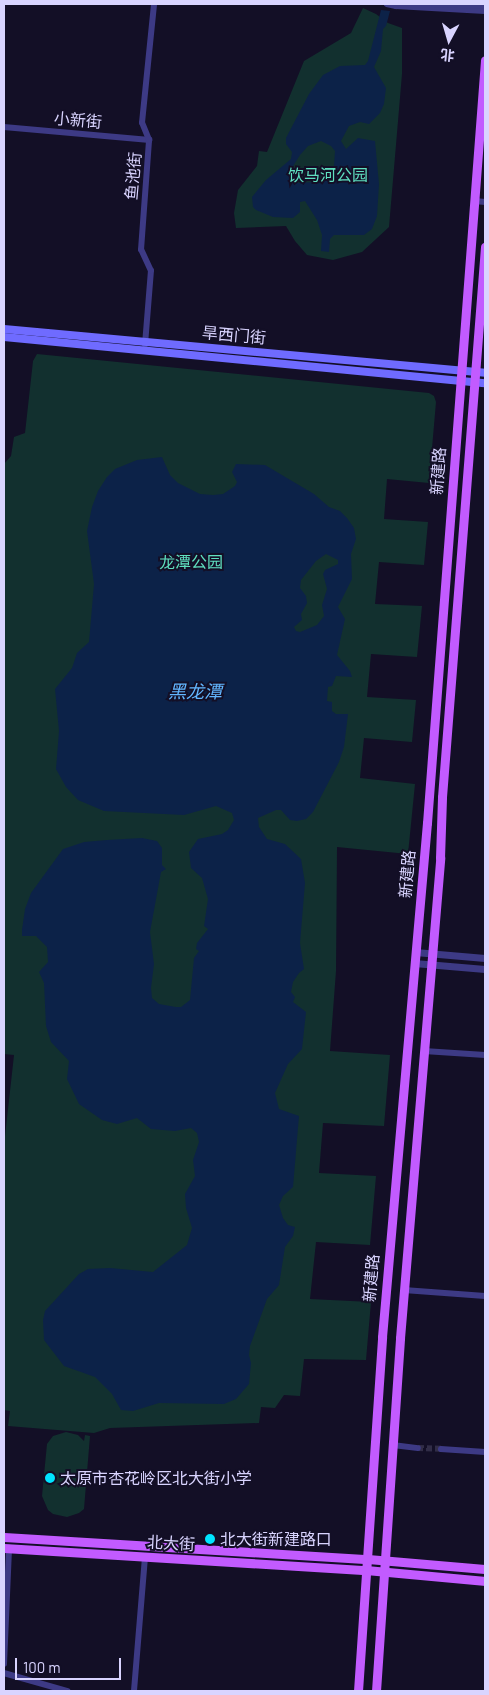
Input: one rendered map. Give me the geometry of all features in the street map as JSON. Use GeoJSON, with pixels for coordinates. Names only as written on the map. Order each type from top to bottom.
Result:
{"type":"FeatureCollection","features":[{"type":"Feature","properties":{"kind":"main road","name":"新建路"},"geometry":{"type":"LineString","coordinates":[[358,1691],[382,1327],[427,822],[485,60]]}},
{"type":"Feature","properties":{"kind":"main road","name":"新建路"},"geometry":{"type":"LineString","coordinates":[[376,1691],[404,1290],[432,954],[485,247]]}},
{"type":"Feature","properties":{"kind":"main road","name":"旱西门街"},"geometry":{"type":"LineString","coordinates":[[4,329],[485,373]]}},
{"type":"Feature","properties":{"kind":"main road","name":"旱西门街"},"geometry":{"type":"LineString","coordinates":[[4,337],[485,383]]}},
{"type":"Feature","properties":{"kind":"main road"},"geometry":{"type":"LineString","coordinates":[[4,1538],[385,1560],[485,1569]]}},
{"type":"Feature","properties":{"kind":"main road","name":"北大街"},"geometry":{"type":"LineString","coordinates":[[6,1548],[366,1570],[485,1581]]}},
{"type":"Feature","properties":{"kind":"street","name":"鱼池街"},"geometry":{"type":"LineString","coordinates":[[145,350],[151,271],[141,250],[150,140],[142,123],[154,4]]}},
{"type":"Feature","properties":{"kind":"street"},"geometry":{"type":"LineString","coordinates":[[434,4],[485,6]]}},
{"type":"Feature","properties":{"kind":"street"},"geometry":{"type":"LineString","coordinates":[[390,5],[485,11]]}},
{"type":"Feature","properties":{"kind":"street","name":"小新街"},"geometry":{"type":"LineString","coordinates":[[4,127],[150,140]]}},
{"type":"Feature","properties":{"kind":"street"},"geometry":{"type":"LineString","coordinates":[[475,201],[485,202]]}},
{"type":"Feature","properties":{"kind":"street"},"geometry":{"type":"LineString","coordinates":[[415,952],[485,958]]}},
{"type":"Feature","properties":{"kind":"street"},"geometry":{"type":"LineString","coordinates":[[414,963],[485,969]]}},
{"type":"Feature","properties":{"kind":"street"},"geometry":{"type":"LineString","coordinates":[[424,1051],[485,1055]]}},
{"type":"Feature","properties":{"kind":"street"},"geometry":{"type":"LineString","coordinates":[[404,1290],[485,1296]]}},
{"type":"Feature","properties":{"kind":"street"},"geometry":{"type":"LineString","coordinates":[[393,1445],[418,1448]]}},
{"type":"Feature","properties":{"kind":"street"},"geometry":{"type":"LineString","coordinates":[[441,1449],[485,1452]]}},
{"type":"Feature","properties":{"kind":"street"},"geometry":{"type":"LineString","coordinates":[[4,1664],[6,1548]]}},
{"type":"Feature","properties":{"kind":"street"},"geometry":{"type":"LineString","coordinates":[[134,1691],[145,1556]]}},
{"type":"Feature","properties":{"kind":"street"},"geometry":{"type":"LineString","coordinates":[[4,1673],[67,1691]]}},
{"type":"Feature","properties":{"kind":"green space","name":"饮马河公园"},"geometry":{"type":"Polygon","coordinates":[[[363,8],[376,14],[388,23],[402,28],[402,74],[389,227],[362,252],[333,260],[307,255],[295,241],[286,226],[236,228],[234,213],[238,190],[257,166],[259,151],[267,152],[304,61],[351,33],[363,8]]]}},
{"type":"Feature","properties":{"kind":"green space","name":"龙潭公园"},"geometry":{"type":"Polygon","coordinates":[[[37,354],[429,393],[434,396],[436,402],[429,483],[387,479],[384,519],[428,522],[424,565],[379,562],[375,604],[422,606],[417,657],[371,654],[367,697],[416,700],[412,742],[364,738],[360,778],[415,784],[408,854],[337,847],[336,971],[330,1051],[390,1055],[384,1126],[323,1123],[319,1173],[376,1176],[370,1245],[316,1242],[310,1299],[371,1302],[366,1360],[304,1359],[300,1396],[284,1395],[275,1408],[261,1407],[259,1423],[110,1428],[94,1433],[8,1426],[10,1411],[4,1410],[4,1145],[14,1055],[4,1054],[4,464],[11,456],[14,437],[25,433],[33,361],[37,354]]]}},
{"type":"Feature","properties":{"kind":"green space"},"geometry":{"type":"Polygon","coordinates":[[[66,1432],[78,1435],[84,1441],[85,1435],[90,1436],[84,1509],[67,1517],[53,1514],[48,1510],[42,1496],[47,1444],[53,1436],[66,1432]]]}},
{"type":"Feature","properties":{"kind":"water"},"geometry":{"type":"Polygon","coordinates":[[[381,10],[390,11],[386,26],[383,29],[381,51],[374,67],[386,88],[384,104],[380,113],[369,124],[360,122],[349,126],[341,141],[346,149],[358,138],[375,141],[379,184],[377,216],[372,229],[364,235],[334,235],[330,239],[329,252],[321,251],[322,235],[317,220],[305,201],[300,202],[300,212],[293,218],[273,217],[256,210],[253,207],[252,197],[266,180],[291,159],[292,152],[286,144],[286,138],[309,94],[323,75],[340,66],[365,65],[368,61],[381,10]],[[321,141],[308,146],[290,171],[291,180],[297,183],[315,182],[323,179],[334,166],[335,151],[331,146],[321,141]]]}},
{"type":"Feature","properties":{"kind":"water","name":"黑龙潭"},"geometry":{"type":"Polygon","coordinates":[[[162,457],[170,475],[178,483],[200,494],[213,495],[223,494],[235,486],[237,482],[232,472],[236,464],[265,465],[314,494],[329,507],[340,511],[354,528],[356,539],[351,554],[352,579],[338,607],[345,619],[337,655],[350,671],[352,677],[336,676],[332,686],[328,687],[327,701],[332,702],[332,711],[336,714],[348,714],[344,747],[339,762],[313,812],[306,819],[290,820],[281,810],[276,810],[258,818],[259,827],[267,839],[285,844],[301,859],[305,883],[300,943],[304,969],[293,982],[291,992],[295,997],[293,1002],[306,1012],[302,1049],[288,1064],[275,1093],[279,1109],[299,1116],[293,1187],[283,1196],[279,1205],[283,1218],[288,1225],[295,1227],[293,1236],[285,1247],[279,1285],[267,1299],[250,1346],[249,1384],[236,1399],[224,1404],[159,1403],[133,1411],[121,1410],[112,1394],[95,1377],[64,1366],[44,1340],[43,1320],[45,1311],[79,1274],[88,1269],[110,1268],[153,1272],[187,1245],[192,1228],[186,1208],[185,1194],[195,1176],[193,1160],[199,1142],[197,1133],[191,1128],[175,1131],[151,1129],[137,1118],[117,1124],[102,1120],[79,1104],[67,1079],[69,1061],[51,1042],[46,1026],[44,983],[39,972],[48,962],[47,947],[36,936],[22,936],[22,930],[25,909],[31,893],[63,849],[84,842],[107,840],[142,838],[157,841],[162,848],[162,865],[166,869],[161,872],[150,932],[154,964],[151,988],[152,998],[159,1004],[176,1007],[181,1007],[190,1000],[194,958],[199,951],[196,949],[197,943],[208,929],[204,926],[208,899],[202,878],[191,868],[189,852],[198,839],[222,834],[228,830],[234,820],[232,813],[216,806],[184,815],[104,811],[78,800],[66,787],[56,769],[59,731],[55,689],[72,668],[77,653],[89,642],[94,584],[87,531],[92,507],[98,491],[107,477],[115,469],[137,460],[162,457]],[[326,554],[316,561],[301,580],[300,588],[306,596],[307,603],[301,614],[302,620],[294,627],[296,631],[300,632],[317,625],[324,616],[322,605],[327,589],[323,574],[325,570],[338,564],[338,560],[326,554]]]}},
{"type":"Feature","properties":{"kind":"tunnel"},"geometry":{"type":"LineString","coordinates":[[418,1448],[441,1449]]}},
{"type":"Feature","properties":{"kind":"place","name":"太原市杏花岭区北大街小学"},"geometry":{"type":"Point","coordinates":[50,1478]}},
{"type":"Feature","properties":{"kind":"place","name":"北大街新建路口"},"geometry":{"type":"Point","coordinates":[210,1539]}}]}
